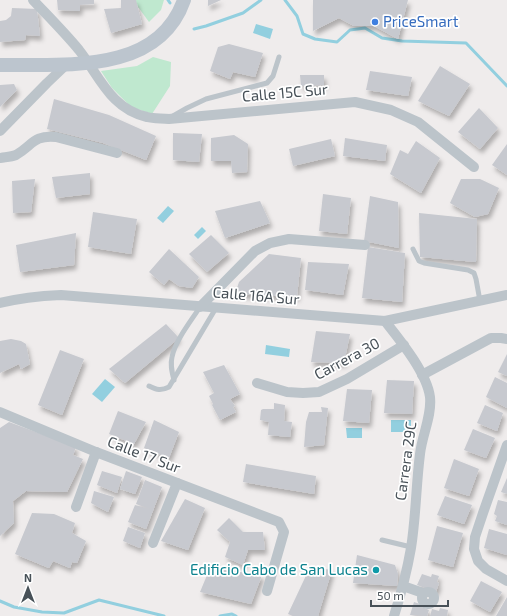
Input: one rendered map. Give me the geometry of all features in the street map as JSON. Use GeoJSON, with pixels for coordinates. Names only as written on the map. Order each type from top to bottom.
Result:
{"type":"FeatureCollection","features":[{"type":"Feature","properties":{"kind":"main road"},"geometry":{"type":"LineString","coordinates":[[0,65],[68,64],[103,61],[135,53],[149,46],[170,27],[184,0]]}},
{"type":"Feature","properties":{"kind":"street","name":"Calle 15C Sur"},"geometry":{"type":"LineString","coordinates":[[33,0],[71,41],[88,62],[108,93],[130,111],[148,117],[169,119],[355,102],[391,110],[418,122],[474,167]]}},
{"type":"Feature","properties":{"kind":"street"},"geometry":{"type":"LineString","coordinates":[[98,76],[103,61]]}},
{"type":"Feature","properties":{"kind":"street"},"geometry":{"type":"LineString","coordinates":[[47,64],[47,83]]}},
{"type":"Feature","properties":{"kind":"street"},"geometry":{"type":"LineString","coordinates":[[0,131],[47,83],[68,64]]}},
{"type":"Feature","properties":{"kind":"street"},"geometry":{"type":"LineString","coordinates":[[0,158],[15,155],[30,143],[47,136],[117,153]]}},
{"type":"Feature","properties":{"kind":"street"},"geometry":{"type":"LineString","coordinates":[[200,306],[255,251],[270,243],[289,238],[365,245]]}},
{"type":"Feature","properties":{"kind":"street"},"geometry":{"type":"LineString","coordinates":[[213,293],[216,308]]}},
{"type":"Feature","properties":{"kind":"street","name":"Calle 16A Sur"},"geometry":{"type":"LineString","coordinates":[[0,303],[18,299],[61,295],[385,322],[507,295]]}},
{"type":"Feature","properties":{"kind":"street","name":"Carrera 29C"},"geometry":{"type":"LineString","coordinates":[[385,322],[404,345],[422,375],[428,387],[430,398],[429,411],[420,453],[411,547],[403,586],[394,616]]}},
{"type":"Feature","properties":{"kind":"street"},"geometry":{"type":"LineString","coordinates":[[422,375],[492,338],[507,339]]}},
{"type":"Feature","properties":{"kind":"street","name":"Carrera 30"},"geometry":{"type":"LineString","coordinates":[[257,383],[287,392],[319,392],[347,379],[404,345]]}},
{"type":"Feature","properties":{"kind":"street","name":"Calle 17 Sur"},"geometry":{"type":"LineString","coordinates":[[0,412],[96,452],[279,522],[284,532],[267,592]]}},
{"type":"Feature","properties":{"kind":"street"},"geometry":{"type":"LineString","coordinates":[[507,445],[475,537],[474,549],[478,561],[486,569],[507,581]]}},
{"type":"Feature","properties":{"kind":"street"},"geometry":{"type":"LineString","coordinates":[[76,507],[96,452]]}},
{"type":"Feature","properties":{"kind":"street"},"geometry":{"type":"LineString","coordinates":[[153,543],[177,483]]}},
{"type":"Feature","properties":{"kind":"street"},"geometry":{"type":"LineString","coordinates":[[403,586],[423,594]]}},
{"type":"Feature","properties":{"kind":"lane"},"geometry":{"type":"LineString","coordinates":[[169,119],[206,99],[267,83],[273,76],[279,58]]}},
{"type":"Feature","properties":{"kind":"lane"},"geometry":{"type":"LineString","coordinates":[[413,250],[419,261],[424,263],[468,270],[474,273],[480,301]]}},
{"type":"Feature","properties":{"kind":"lane"},"geometry":{"type":"LineString","coordinates":[[174,380],[171,369],[175,348],[200,306]]}},
{"type":"Feature","properties":{"kind":"lane"},"geometry":{"type":"LineString","coordinates":[[149,386],[156,390],[163,390],[169,387],[216,308]]}},
{"type":"Feature","properties":{"kind":"lane"},"geometry":{"type":"LineString","coordinates":[[382,540],[411,547]]}},
{"type":"Feature","properties":{"kind":"green space"},"geometry":{"type":"Polygon","coordinates":[[[133,0],[164,0],[161,10],[149,22],[133,0]]]}},
{"type":"Feature","properties":{"kind":"green space"},"geometry":{"type":"Polygon","coordinates":[[[153,57],[171,62],[170,86],[152,114],[131,107],[112,88],[101,71],[137,66],[153,57]]]}},
{"type":"Feature","properties":{"kind":"water"},"geometry":{"type":"Polygon","coordinates":[[[256,24],[273,29],[270,39],[253,33],[256,24]]]}},
{"type":"Feature","properties":{"kind":"water"},"geometry":{"type":"Polygon","coordinates":[[[168,206],[174,211],[163,223],[157,218],[168,206]]]}},
{"type":"Feature","properties":{"kind":"water"},"geometry":{"type":"Polygon","coordinates":[[[202,227],[206,231],[198,239],[194,235],[202,227]]]}},
{"type":"Feature","properties":{"kind":"water"},"geometry":{"type":"Polygon","coordinates":[[[266,345],[290,349],[289,357],[265,354],[266,345]]]}},
{"type":"Feature","properties":{"kind":"water"},"geometry":{"type":"Polygon","coordinates":[[[105,379],[115,387],[102,402],[92,394],[105,379]]]}},
{"type":"Feature","properties":{"kind":"water"},"geometry":{"type":"Polygon","coordinates":[[[391,420],[411,420],[411,432],[391,432],[391,420]]]}},
{"type":"Feature","properties":{"kind":"water"},"geometry":{"type":"Polygon","coordinates":[[[346,428],[362,428],[362,438],[347,438],[346,428]]]}},
{"type":"Feature","properties":{"kind":"building"},"geometry":{"type":"Polygon","coordinates":[[[57,0],[94,0],[94,4],[80,5],[80,11],[58,10],[57,0]]]}},
{"type":"Feature","properties":{"kind":"building"},"geometry":{"type":"Polygon","coordinates":[[[121,0],[136,0],[142,24],[111,33],[104,9],[121,8],[121,0]]]}},
{"type":"Feature","properties":{"kind":"building"},"geometry":{"type":"Polygon","coordinates":[[[208,0],[221,0],[208,6],[208,0]]]}},
{"type":"Feature","properties":{"kind":"building","name":"PriceSmart"},"geometry":{"type":"Polygon","coordinates":[[[313,0],[408,0],[398,39],[374,26],[354,26],[339,18],[313,31],[313,0]]]}},
{"type":"Feature","properties":{"kind":"building"},"geometry":{"type":"Polygon","coordinates":[[[12,8],[37,9],[40,36],[26,35],[25,40],[0,42],[0,21],[6,20],[11,16],[12,8]]]}},
{"type":"Feature","properties":{"kind":"building"},"geometry":{"type":"Polygon","coordinates":[[[229,44],[263,53],[255,77],[233,72],[230,79],[210,71],[218,47],[229,44]]]}},
{"type":"Feature","properties":{"kind":"building"},"geometry":{"type":"Polygon","coordinates":[[[440,66],[470,84],[449,116],[418,101],[440,66]]]}},
{"type":"Feature","properties":{"kind":"building"},"geometry":{"type":"Polygon","coordinates":[[[370,71],[412,77],[408,96],[366,90],[370,71]]]}},
{"type":"Feature","properties":{"kind":"building"},"geometry":{"type":"Polygon","coordinates":[[[300,75],[324,75],[324,85],[301,86],[300,75]]]}},
{"type":"Feature","properties":{"kind":"building"},"geometry":{"type":"Polygon","coordinates":[[[14,84],[17,90],[0,107],[0,85],[14,84]]]}},
{"type":"Feature","properties":{"kind":"building"},"geometry":{"type":"Polygon","coordinates":[[[54,99],[109,115],[156,136],[146,160],[103,143],[47,129],[54,99]]]}},
{"type":"Feature","properties":{"kind":"building"},"geometry":{"type":"Polygon","coordinates":[[[479,108],[498,128],[480,149],[458,132],[479,108]]]}},
{"type":"Feature","properties":{"kind":"building"},"geometry":{"type":"Polygon","coordinates":[[[173,133],[202,134],[199,162],[173,160],[173,133]]]}},
{"type":"Feature","properties":{"kind":"building"},"geometry":{"type":"Polygon","coordinates":[[[234,135],[248,144],[247,172],[232,173],[231,161],[211,161],[211,138],[234,135]]]}},
{"type":"Feature","properties":{"kind":"building"},"geometry":{"type":"Polygon","coordinates":[[[345,138],[387,145],[385,161],[343,156],[345,138]]]}},
{"type":"Feature","properties":{"kind":"building"},"geometry":{"type":"Polygon","coordinates":[[[331,139],[335,156],[293,166],[289,149],[331,139]]]}},
{"type":"Feature","properties":{"kind":"building"},"geometry":{"type":"Polygon","coordinates":[[[416,141],[440,158],[421,193],[390,174],[400,150],[408,154],[416,141]]]}},
{"type":"Feature","properties":{"kind":"building"},"geometry":{"type":"Polygon","coordinates":[[[507,144],[507,175],[492,165],[507,144]]]}},
{"type":"Feature","properties":{"kind":"building"},"geometry":{"type":"Polygon","coordinates":[[[90,173],[90,194],[56,198],[52,177],[90,173]]]}},
{"type":"Feature","properties":{"kind":"building"},"geometry":{"type":"Polygon","coordinates":[[[35,179],[31,212],[13,213],[12,181],[35,179]]]}},
{"type":"Feature","properties":{"kind":"building"},"geometry":{"type":"Polygon","coordinates":[[[461,179],[480,179],[499,188],[488,214],[475,217],[450,203],[461,179]]]}},
{"type":"Feature","properties":{"kind":"building"},"geometry":{"type":"Polygon","coordinates":[[[323,194],[351,198],[347,234],[319,231],[323,194]]]}},
{"type":"Feature","properties":{"kind":"building"},"geometry":{"type":"Polygon","coordinates":[[[370,196],[398,202],[399,248],[364,241],[370,196]]]}},
{"type":"Feature","properties":{"kind":"building"},"geometry":{"type":"Polygon","coordinates":[[[260,201],[270,223],[225,238],[215,211],[260,201]]]}},
{"type":"Feature","properties":{"kind":"building"},"geometry":{"type":"Polygon","coordinates":[[[93,212],[137,219],[131,254],[88,247],[93,212]]]}},
{"type":"Feature","properties":{"kind":"building"},"geometry":{"type":"Polygon","coordinates":[[[419,213],[477,219],[476,262],[420,257],[419,213]]]}},
{"type":"Feature","properties":{"kind":"building"},"geometry":{"type":"Polygon","coordinates":[[[76,233],[74,265],[20,272],[16,245],[76,233]]]}},
{"type":"Feature","properties":{"kind":"building"},"geometry":{"type":"Polygon","coordinates":[[[211,235],[229,253],[207,272],[189,254],[211,235]]]}},
{"type":"Feature","properties":{"kind":"building"},"geometry":{"type":"Polygon","coordinates":[[[368,247],[405,253],[402,302],[362,298],[368,247]]]}},
{"type":"Feature","properties":{"kind":"building"},"geometry":{"type":"Polygon","coordinates":[[[169,249],[199,277],[192,288],[179,286],[169,279],[164,285],[149,272],[169,249]]]}},
{"type":"Feature","properties":{"kind":"building"},"geometry":{"type":"Polygon","coordinates":[[[269,254],[301,258],[297,297],[240,294],[237,288],[239,282],[269,254]]]}},
{"type":"Feature","properties":{"kind":"building"},"geometry":{"type":"Polygon","coordinates":[[[308,262],[349,264],[343,295],[305,290],[308,262]]]}},
{"type":"Feature","properties":{"kind":"building"},"geometry":{"type":"Polygon","coordinates":[[[166,324],[179,338],[125,383],[109,369],[166,324]]]}},
{"type":"Feature","properties":{"kind":"building"},"geometry":{"type":"Polygon","coordinates":[[[316,331],[350,334],[344,363],[311,362],[316,331]]]}},
{"type":"Feature","properties":{"kind":"building"},"geometry":{"type":"Polygon","coordinates":[[[11,339],[21,341],[26,344],[30,364],[21,369],[19,364],[0,373],[0,341],[11,339]]]}},
{"type":"Feature","properties":{"kind":"building"},"geometry":{"type":"Polygon","coordinates":[[[60,350],[84,359],[62,415],[38,405],[60,350]]]}},
{"type":"Feature","properties":{"kind":"building"},"geometry":{"type":"Polygon","coordinates":[[[507,354],[507,376],[498,372],[507,354]]]}},
{"type":"Feature","properties":{"kind":"building"},"geometry":{"type":"Polygon","coordinates":[[[224,365],[240,394],[230,399],[235,406],[233,407],[236,412],[220,420],[209,396],[214,393],[203,372],[224,365]]]}},
{"type":"Feature","properties":{"kind":"building"},"geometry":{"type":"Polygon","coordinates":[[[495,377],[507,383],[507,408],[486,397],[495,377]]]}},
{"type":"Feature","properties":{"kind":"building"},"geometry":{"type":"Polygon","coordinates":[[[387,380],[414,381],[412,414],[384,413],[387,380]]]}},
{"type":"Feature","properties":{"kind":"building"},"geometry":{"type":"Polygon","coordinates":[[[347,389],[372,390],[369,423],[343,421],[347,389]]]}},
{"type":"Feature","properties":{"kind":"building"},"geometry":{"type":"Polygon","coordinates":[[[274,403],[285,405],[284,421],[292,422],[290,437],[268,435],[269,422],[260,420],[261,410],[274,409],[274,403]]]}},
{"type":"Feature","properties":{"kind":"building"},"geometry":{"type":"Polygon","coordinates":[[[485,405],[503,413],[497,431],[477,423],[485,405]]]}},
{"type":"Feature","properties":{"kind":"building"},"geometry":{"type":"Polygon","coordinates":[[[321,407],[328,408],[324,445],[304,447],[306,422],[309,412],[322,412],[321,407]]]}},
{"type":"Feature","properties":{"kind":"building"},"geometry":{"type":"Polygon","coordinates":[[[118,411],[146,422],[134,444],[109,434],[118,411]]]}},
{"type":"Feature","properties":{"kind":"building"},"geometry":{"type":"Polygon","coordinates":[[[154,420],[179,432],[169,458],[144,448],[154,420]]]}},
{"type":"Feature","properties":{"kind":"building"},"geometry":{"type":"Polygon","coordinates":[[[9,422],[76,447],[73,455],[83,459],[67,492],[26,491],[13,501],[14,523],[0,536],[0,428],[9,422]]]}},
{"type":"Feature","properties":{"kind":"building"},"geometry":{"type":"Polygon","coordinates":[[[473,429],[495,438],[486,458],[464,450],[473,429]]]}},
{"type":"Feature","properties":{"kind":"building"},"geometry":{"type":"Polygon","coordinates":[[[454,459],[479,469],[469,496],[444,488],[454,459]]]}},
{"type":"Feature","properties":{"kind":"building"},"geometry":{"type":"Polygon","coordinates":[[[246,464],[316,476],[314,494],[243,482],[246,464]]]}},
{"type":"Feature","properties":{"kind":"building"},"geometry":{"type":"Polygon","coordinates":[[[102,471],[122,477],[117,493],[97,485],[102,471]]]}},
{"type":"Feature","properties":{"kind":"building"},"geometry":{"type":"Polygon","coordinates":[[[126,471],[142,477],[135,494],[120,489],[126,471]]]}},
{"type":"Feature","properties":{"kind":"building"},"geometry":{"type":"Polygon","coordinates":[[[507,478],[507,494],[501,492],[507,478]]]}},
{"type":"Feature","properties":{"kind":"building"},"geometry":{"type":"Polygon","coordinates":[[[145,480],[162,487],[146,529],[128,522],[135,505],[150,509],[136,504],[145,480]]]}},
{"type":"Feature","properties":{"kind":"building"},"geometry":{"type":"Polygon","coordinates":[[[94,491],[114,497],[108,512],[91,503],[94,491]]]}},
{"type":"Feature","properties":{"kind":"building"},"geometry":{"type":"Polygon","coordinates":[[[445,496],[472,505],[464,524],[437,515],[445,496]]]}},
{"type":"Feature","properties":{"kind":"building"},"geometry":{"type":"Polygon","coordinates":[[[185,499],[205,508],[188,550],[161,541],[185,499]]]}},
{"type":"Feature","properties":{"kind":"building"},"geometry":{"type":"Polygon","coordinates":[[[498,500],[507,502],[507,525],[495,521],[497,516],[494,514],[498,500]]]}},
{"type":"Feature","properties":{"kind":"building"},"geometry":{"type":"Polygon","coordinates":[[[32,513],[54,514],[75,523],[72,533],[86,541],[77,563],[72,562],[70,568],[53,561],[49,568],[15,554],[32,513]]]}},
{"type":"Feature","properties":{"kind":"building"},"geometry":{"type":"Polygon","coordinates":[[[229,518],[243,532],[263,532],[265,550],[248,550],[243,565],[225,557],[230,542],[217,530],[229,518]]]}},
{"type":"Feature","properties":{"kind":"building"},"geometry":{"type":"Polygon","coordinates":[[[437,526],[463,533],[453,567],[428,560],[437,526]]]}},
{"type":"Feature","properties":{"kind":"building"},"geometry":{"type":"Polygon","coordinates":[[[128,527],[145,533],[140,548],[123,541],[128,527]]]}},
{"type":"Feature","properties":{"kind":"building"},"geometry":{"type":"Polygon","coordinates":[[[489,529],[507,534],[507,555],[484,548],[489,529]]]}},
{"type":"Feature","properties":{"kind":"building","name":"Edificio Cabo de San Lucas"},"geometry":{"type":"Polygon","coordinates":[[[357,555],[395,565],[398,574],[397,586],[353,583],[357,555]]]}},
{"type":"Feature","properties":{"kind":"building"},"geometry":{"type":"Polygon","coordinates":[[[310,567],[332,570],[318,616],[293,616],[288,614],[310,567]]]}},
{"type":"Feature","properties":{"kind":"building"},"geometry":{"type":"Polygon","coordinates":[[[210,568],[262,575],[251,604],[200,592],[210,568]]]}},
{"type":"Feature","properties":{"kind":"building"},"geometry":{"type":"Polygon","coordinates":[[[422,574],[431,577],[432,574],[439,576],[437,582],[439,583],[436,592],[417,585],[422,574]]]}},
{"type":"Feature","properties":{"kind":"building"},"geometry":{"type":"Polygon","coordinates":[[[481,581],[502,592],[490,612],[470,601],[481,581]]]}},
{"type":"Feature","properties":{"kind":"building"},"geometry":{"type":"Polygon","coordinates":[[[507,597],[507,616],[496,616],[507,597]]]}},
{"type":"Feature","properties":{"kind":"building"},"geometry":{"type":"Polygon","coordinates":[[[414,602],[429,610],[427,616],[410,615],[414,602]]]}},
{"type":"Feature","properties":{"kind":"building"},"geometry":{"type":"Polygon","coordinates":[[[440,608],[448,610],[447,616],[430,616],[432,609],[439,611],[440,608]]]}},
{"type":"Feature","properties":{"kind":"waterway"},"geometry":{"type":"LineString","coordinates":[[194,29],[243,13],[261,0]]}},
{"type":"Feature","properties":{"kind":"waterway"},"geometry":{"type":"LineString","coordinates":[[285,0],[297,16],[303,34],[315,39],[337,42],[350,30],[365,28],[382,38],[402,41],[466,43],[507,86]]}},
{"type":"Feature","properties":{"kind":"waterway"},"geometry":{"type":"LineString","coordinates":[[0,601],[14,607],[42,612],[64,613],[99,600],[164,616]]}},
{"type":"Feature","properties":{"kind":"waterway"},"geometry":{"type":"LineString","coordinates":[[220,616],[232,614],[236,616]]}},
{"type":"Feature","properties":{"kind":"place","name":"PriceSmart"},"geometry":{"type":"Point","coordinates":[375,22]}},
{"type":"Feature","properties":{"kind":"place","name":"Edificio Cabo de San Lucas"},"geometry":{"type":"Point","coordinates":[376,570]}}]}
